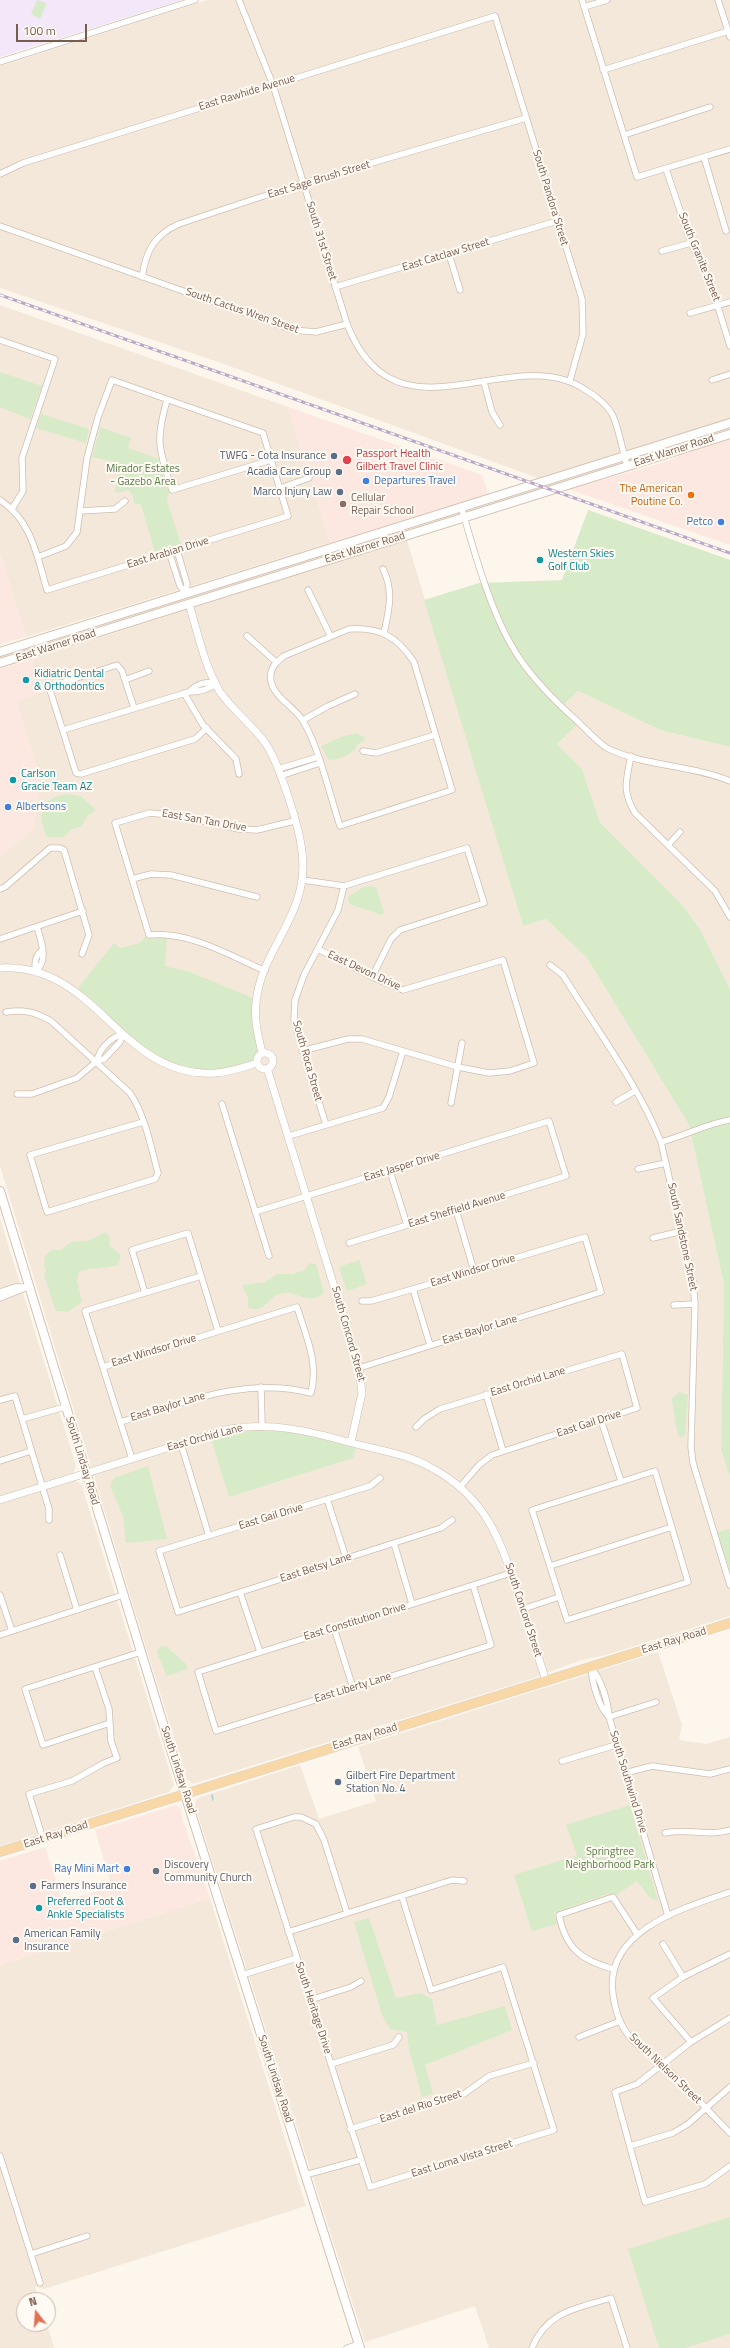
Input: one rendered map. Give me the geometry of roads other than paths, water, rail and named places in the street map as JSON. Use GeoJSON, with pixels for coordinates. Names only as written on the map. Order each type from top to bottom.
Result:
{"type":"FeatureCollection","features":[{"type":"Feature","properties":{"kind":"main road","name":"East Warner Road"},"geometry":{"type":"LineString","coordinates":[[0,652],[461,506],[730,423]]}},
{"type":"Feature","properties":{"kind":"main road"},"geometry":{"type":"LineString","coordinates":[[715,438],[730,430]]}},
{"type":"Feature","properties":{"kind":"main road","name":"East Warner Road"},"geometry":{"type":"LineString","coordinates":[[0,664],[730,434]]}},
{"type":"Feature","properties":{"kind":"main road"},"geometry":{"type":"LineString","coordinates":[[670,441],[674,452]]}},
{"type":"Feature","properties":{"kind":"main road","name":"South Lindsay Road"},"geometry":{"type":"LineString","coordinates":[[0,1191],[28,1287],[185,1794],[360,2346]]}},
{"type":"Feature","properties":{"kind":"main road","name":"East Ray Road"},"geometry":{"type":"LineString","coordinates":[[0,1852],[730,1623]]}},
{"type":"Feature","properties":{"kind":"street"},"geometry":{"type":"LineString","coordinates":[[0,62],[195,0]]}},
{"type":"Feature","properties":{"kind":"street","name":"South 31st Street"},"geometry":{"type":"LineString","coordinates":[[239,0],[273,85],[335,287],[348,324]]}},
{"type":"Feature","properties":{"kind":"street"},"geometry":{"type":"LineString","coordinates":[[582,0],[638,177],[730,149]]}},
{"type":"Feature","properties":{"kind":"street"},"geometry":{"type":"LineString","coordinates":[[584,7],[606,0]]}},
{"type":"Feature","properties":{"kind":"street"},"geometry":{"type":"LineString","coordinates":[[718,0],[730,37]]}},
{"type":"Feature","properties":{"kind":"street","name":"East Rawhide Avenue"},"geometry":{"type":"LineString","coordinates":[[0,174],[23,163],[495,16]]}},
{"type":"Feature","properties":{"kind":"street","name":"South Pandora Street"},"geometry":{"type":"LineString","coordinates":[[495,16],[583,311],[583,334],[570,380]]}},
{"type":"Feature","properties":{"kind":"street"},"geometry":{"type":"LineString","coordinates":[[603,70],[728,31]]}},
{"type":"Feature","properties":{"kind":"street"},"geometry":{"type":"LineString","coordinates":[[624,135],[710,107]]}},
{"type":"Feature","properties":{"kind":"street","name":"East Sage Brush Street"},"geometry":{"type":"LineString","coordinates":[[142,277],[144,262],[152,242],[169,228],[303,183],[526,118]]}},
{"type":"Feature","properties":{"kind":"street"},"geometry":{"type":"LineString","coordinates":[[704,157],[726,231]]}},
{"type":"Feature","properties":{"kind":"street","name":"South Granite Street"},"geometry":{"type":"LineString","coordinates":[[666,169],[690,243],[708,277],[730,346]]}},
{"type":"Feature","properties":{"kind":"street","name":"East Catclaw Street"},"geometry":{"type":"LineString","coordinates":[[335,287],[557,221]]}},
{"type":"Feature","properties":{"kind":"street","name":"South Cactus Wren Street"},"geometry":{"type":"LineString","coordinates":[[0,226],[293,330],[316,332],[348,324]]}},
{"type":"Feature","properties":{"kind":"street"},"geometry":{"type":"LineString","coordinates":[[662,251],[690,243]]}},
{"type":"Feature","properties":{"kind":"street"},"geometry":{"type":"LineString","coordinates":[[449,254],[460,290]]}},
{"type":"Feature","properties":{"kind":"street"},"geometry":{"type":"LineString","coordinates":[[690,313],[730,302]]}},
{"type":"Feature","properties":{"kind":"street"},"geometry":{"type":"LineString","coordinates":[[348,324],[355,344],[363,355],[379,370],[394,379],[412,386],[434,388],[538,376],[570,380],[592,394],[612,414],[627,466]]}},
{"type":"Feature","properties":{"kind":"street"},"geometry":{"type":"LineString","coordinates":[[0,340],[55,360],[22,458],[23,491],[12,509]]}},
{"type":"Feature","properties":{"kind":"street"},"geometry":{"type":"LineString","coordinates":[[712,380],[730,374]]}},
{"type":"Feature","properties":{"kind":"street"},"geometry":{"type":"LineString","coordinates":[[0,500],[12,509],[28,528],[38,557],[59,550],[72,540],[77,532],[87,458],[98,417],[112,380],[263,433],[280,488],[309,478]]}},
{"type":"Feature","properties":{"kind":"street"},"geometry":{"type":"LineString","coordinates":[[484,382],[492,412],[500,425]]}},
{"type":"Feature","properties":{"kind":"street"},"geometry":{"type":"LineString","coordinates":[[167,400],[160,423],[159,444],[172,490],[271,460]]}},
{"type":"Feature","properties":{"kind":"street","name":"East Arabian Drive"},"geometry":{"type":"LineString","coordinates":[[38,557],[47,590],[288,516],[280,488]]}},
{"type":"Feature","properties":{"kind":"street"},"geometry":{"type":"LineString","coordinates":[[80,511],[115,509],[125,500]]}},
{"type":"Feature","properties":{"kind":"street"},"geometry":{"type":"LineString","coordinates":[[461,506],[495,612],[520,659],[562,707],[606,747],[631,756],[712,774],[730,781]]}},
{"type":"Feature","properties":{"kind":"street"},"geometry":{"type":"LineString","coordinates":[[177,550],[187,584],[186,593],[189,604],[216,684],[227,701],[266,744],[279,772],[302,851],[303,880],[297,906],[265,971],[259,987],[255,1010],[256,1026],[262,1053]]}},
{"type":"Feature","properties":{"kind":"street"},"geometry":{"type":"LineString","coordinates":[[169,552],[180,586],[186,593]]}},
{"type":"Feature","properties":{"kind":"street"},"geometry":{"type":"LineString","coordinates":[[383,569],[389,581],[390,604],[384,633]]}},
{"type":"Feature","properties":{"kind":"street"},"geometry":{"type":"LineString","coordinates":[[308,590],[330,635]]}},
{"type":"Feature","properties":{"kind":"street"},"geometry":{"type":"LineString","coordinates":[[349,629],[372,629],[384,633],[401,645],[414,662],[452,790],[340,826],[318,757],[303,720],[278,694],[271,683],[270,672],[276,662],[284,656],[330,635],[349,629]]}},
{"type":"Feature","properties":{"kind":"street"},"geometry":{"type":"LineString","coordinates":[[247,636],[276,662]]}},
{"type":"Feature","properties":{"kind":"street"},"geometry":{"type":"LineString","coordinates":[[134,708],[120,667],[117,665],[52,686],[50,690],[76,773],[81,774],[195,739],[207,728]]}},
{"type":"Feature","properties":{"kind":"street"},"geometry":{"type":"LineString","coordinates":[[125,680],[149,671]]}},
{"type":"Feature","properties":{"kind":"street"},"geometry":{"type":"LineString","coordinates":[[63,730],[187,692],[204,690],[216,684]]}},
{"type":"Feature","properties":{"kind":"street"},"geometry":{"type":"LineString","coordinates":[[187,692],[191,707],[207,728],[236,759],[239,774]]}},
{"type":"Feature","properties":{"kind":"street"},"geometry":{"type":"LineString","coordinates":[[303,720],[328,706],[355,694]]}},
{"type":"Feature","properties":{"kind":"street"},"geometry":{"type":"LineString","coordinates":[[363,751],[376,753],[435,735]]}},
{"type":"Feature","properties":{"kind":"street"},"geometry":{"type":"LineString","coordinates":[[631,756],[625,786],[627,800],[634,814],[668,845],[714,891],[730,917]]}},
{"type":"Feature","properties":{"kind":"street"},"geometry":{"type":"LineString","coordinates":[[279,772],[318,757]]}},
{"type":"Feature","properties":{"kind":"street"},"geometry":{"type":"LineString","coordinates":[[279,772],[320,764]]}},
{"type":"Feature","properties":{"kind":"street","name":"East San Tan Drive"},"geometry":{"type":"LineString","coordinates":[[132,879],[115,823],[150,813],[181,816],[239,829],[257,830],[294,821]]}},
{"type":"Feature","properties":{"kind":"street"},"geometry":{"type":"LineString","coordinates":[[668,845],[680,832]]}},
{"type":"Feature","properties":{"kind":"street"},"geometry":{"type":"LineString","coordinates":[[0,889],[5,887],[45,851],[56,847],[64,850],[89,935],[82,954]]}},
{"type":"Feature","properties":{"kind":"street"},"geometry":{"type":"LineString","coordinates":[[303,880],[344,886],[467,848],[484,903],[400,930],[391,939],[372,977]]}},
{"type":"Feature","properties":{"kind":"street"},"geometry":{"type":"LineString","coordinates":[[256,897],[171,875],[151,874],[132,879],[149,935],[168,934],[192,940],[265,971]]}},
{"type":"Feature","properties":{"kind":"street","name":"South Roca Street"},"geometry":{"type":"LineString","coordinates":[[326,1125],[302,1051],[294,1020],[295,1000],[304,975],[338,910],[344,886]]}},
{"type":"Feature","properties":{"kind":"street"},"geometry":{"type":"LineString","coordinates":[[0,939],[82,911]]}},
{"type":"Feature","properties":{"kind":"street"},"geometry":{"type":"LineString","coordinates":[[36,971],[41,967],[44,956],[37,927]]}},
{"type":"Feature","properties":{"kind":"street","name":"East Devon Drive"},"geometry":{"type":"LineString","coordinates":[[318,949],[372,977],[403,990],[502,960],[534,1063],[500,1072],[489,1073],[458,1067]]}},
{"type":"Feature","properties":{"kind":"street","name":"South Sandstone Street"},"geometry":{"type":"LineString","coordinates":[[550,965],[563,976],[635,1091],[653,1123],[661,1142],[693,1282],[695,1304],[691,1447],[693,1463],[730,1585]]}},
{"type":"Feature","properties":{"kind":"street"},"geometry":{"type":"LineString","coordinates":[[0,968],[36,971],[71,987],[150,1056],[185,1071],[217,1073],[257,1063]]}},
{"type":"Feature","properties":{"kind":"street"},"geometry":{"type":"LineString","coordinates":[[6,1012],[21,1009],[36,1013],[51,1021],[97,1061],[130,1093],[138,1104],[143,1122],[158,1177],[47,1212],[30,1156],[143,1122]]}},
{"type":"Feature","properties":{"kind":"street"},"geometry":{"type":"LineString","coordinates":[[17,1094],[32,1094],[69,1083],[85,1074],[97,1061],[98,1054],[114,1036],[123,1034]]}},
{"type":"Feature","properties":{"kind":"street"},"geometry":{"type":"LineString","coordinates":[[302,1051],[348,1039],[362,1039],[458,1067]]}},
{"type":"Feature","properties":{"kind":"street"},"geometry":{"type":"LineString","coordinates":[[451,1103],[462,1043]]}},
{"type":"Feature","properties":{"kind":"street"},"geometry":{"type":"LineString","coordinates":[[289,1136],[383,1108],[389,1097],[403,1051]]}},
{"type":"Feature","properties":{"kind":"street"},"geometry":{"type":"LineString","coordinates":[[257,1063],[258,1056],[262,1053]]}},
{"type":"Feature","properties":{"kind":"street"},"geometry":{"type":"LineString","coordinates":[[257,1063],[260,1067],[267,1068],[271,1065],[272,1060],[268,1054],[262,1053]]}},
{"type":"Feature","properties":{"kind":"street","name":"South Concord Street"},"geometry":{"type":"LineString","coordinates":[[267,1068],[359,1368],[362,1393],[351,1442],[422,1463],[460,1486],[478,1505],[501,1541],[546,1681]]}},
{"type":"Feature","properties":{"kind":"street"},"geometry":{"type":"LineString","coordinates":[[616,1102],[635,1091]]}},
{"type":"Feature","properties":{"kind":"street"},"geometry":{"type":"LineString","coordinates":[[222,1104],[269,1256]]}},
{"type":"Feature","properties":{"kind":"street"},"geometry":{"type":"LineString","coordinates":[[661,1142],[688,1134],[703,1126],[730,1120]]}},
{"type":"Feature","properties":{"kind":"street","name":"East Jasper Drive"},"geometry":{"type":"LineString","coordinates":[[255,1212],[549,1121],[566,1176]]}},
{"type":"Feature","properties":{"kind":"street"},"geometry":{"type":"LineString","coordinates":[[638,1169],[666,1163]]}},
{"type":"Feature","properties":{"kind":"street"},"geometry":{"type":"LineString","coordinates":[[390,1171],[407,1225]]}},
{"type":"Feature","properties":{"kind":"street","name":"East Sheffield Avenue"},"geometry":{"type":"LineString","coordinates":[[349,1243],[566,1176]]}},
{"type":"Feature","properties":{"kind":"street"},"geometry":{"type":"LineString","coordinates":[[456,1210],[474,1271]]}},
{"type":"Feature","properties":{"kind":"street"},"geometry":{"type":"LineString","coordinates":[[653,1238],[682,1231]]}},
{"type":"Feature","properties":{"kind":"street"},"geometry":{"type":"LineString","coordinates":[[145,1293],[132,1250],[188,1233],[218,1331]]}},
{"type":"Feature","properties":{"kind":"street","name":"East Windsor Drive"},"geometry":{"type":"LineString","coordinates":[[362,1301],[371,1301],[413,1289],[585,1237],[602,1292]]}},
{"type":"Feature","properties":{"kind":"street"},"geometry":{"type":"LineString","coordinates":[[132,1459],[85,1311],[201,1276]]}},
{"type":"Feature","properties":{"kind":"street"},"geometry":{"type":"LineString","coordinates":[[0,1292],[16,1287],[28,1287]]}},
{"type":"Feature","properties":{"kind":"street"},"geometry":{"type":"LineString","coordinates":[[0,1298],[28,1287]]}},
{"type":"Feature","properties":{"kind":"street"},"geometry":{"type":"LineString","coordinates":[[413,1289],[430,1345]]}},
{"type":"Feature","properties":{"kind":"street","name":"East Baylor Lane"},"geometry":{"type":"LineString","coordinates":[[359,1368],[602,1292]]}},
{"type":"Feature","properties":{"kind":"street"},"geometry":{"type":"LineString","coordinates":[[674,1304],[695,1304]]}},
{"type":"Feature","properties":{"kind":"street","name":"East Windsor Drive"},"geometry":{"type":"LineString","coordinates":[[103,1367],[297,1307],[315,1364],[314,1381],[311,1393]]}},
{"type":"Feature","properties":{"kind":"street","name":"East Orchid Lane"},"geometry":{"type":"LineString","coordinates":[[416,1427],[424,1419],[440,1409],[622,1354],[637,1408]]}},
{"type":"Feature","properties":{"kind":"street"},"geometry":{"type":"LineString","coordinates":[[261,1387],[262,1425]]}},
{"type":"Feature","properties":{"kind":"street","name":"East Baylor Lane"},"geometry":{"type":"LineString","coordinates":[[120,1422],[213,1393],[237,1388],[261,1387],[296,1389],[311,1393]]}},
{"type":"Feature","properties":{"kind":"street"},"geometry":{"type":"LineString","coordinates":[[486,1394],[503,1451]]}},
{"type":"Feature","properties":{"kind":"street"},"geometry":{"type":"LineString","coordinates":[[0,1400],[15,1396],[50,1509],[49,1520]]}},
{"type":"Feature","properties":{"kind":"street"},"geometry":{"type":"LineString","coordinates":[[22,1419],[65,1407]]}},
{"type":"Feature","properties":{"kind":"street","name":"East Gail Drive"},"geometry":{"type":"LineString","coordinates":[[460,1486],[479,1465],[492,1455],[637,1408]]}},
{"type":"Feature","properties":{"kind":"street"},"geometry":{"type":"LineString","coordinates":[[601,1420],[621,1481]]}},
{"type":"Feature","properties":{"kind":"street","name":"East Orchid Lane"},"geometry":{"type":"LineString","coordinates":[[0,1500],[225,1430],[262,1425],[291,1428],[351,1442]]}},
{"type":"Feature","properties":{"kind":"street"},"geometry":{"type":"LineString","coordinates":[[181,1444],[209,1536]]}},
{"type":"Feature","properties":{"kind":"street"},"geometry":{"type":"LineString","coordinates":[[0,1461],[31,1451]]}},
{"type":"Feature","properties":{"kind":"street"},"geometry":{"type":"LineString","coordinates":[[655,1471],[688,1582],[567,1620],[532,1510],[621,1481],[655,1471]]}},
{"type":"Feature","properties":{"kind":"street","name":"East Gail Drive"},"geometry":{"type":"LineString","coordinates":[[178,1612],[159,1551],[370,1486],[380,1478]]}},
{"type":"Feature","properties":{"kind":"street"},"geometry":{"type":"LineString","coordinates":[[327,1499],[346,1558]]}},
{"type":"Feature","properties":{"kind":"street","name":"East Betsy Lane"},"geometry":{"type":"LineString","coordinates":[[178,1612],[441,1528],[452,1520]]}},
{"type":"Feature","properties":{"kind":"street"},"geometry":{"type":"LineString","coordinates":[[550,1566],[672,1527]]}},
{"type":"Feature","properties":{"kind":"street"},"geometry":{"type":"LineString","coordinates":[[394,1543],[412,1604]]}},
{"type":"Feature","properties":{"kind":"street"},"geometry":{"type":"LineString","coordinates":[[60,1555],[77,1610]]}},
{"type":"Feature","properties":{"kind":"street","name":"East Constitution Drive"},"geometry":{"type":"LineString","coordinates":[[216,1732],[198,1672],[511,1573]]}},
{"type":"Feature","properties":{"kind":"street","name":"East Liberty Lane"},"geometry":{"type":"LineString","coordinates":[[216,1732],[491,1645],[473,1585]]}},
{"type":"Feature","properties":{"kind":"street"},"geometry":{"type":"LineString","coordinates":[[240,1592],[260,1652]]}},
{"type":"Feature","properties":{"kind":"street"},"geometry":{"type":"LineString","coordinates":[[0,1595],[12,1631]]}},
{"type":"Feature","properties":{"kind":"street"},"geometry":{"type":"LineString","coordinates":[[0,1635],[123,1595]]}},
{"type":"Feature","properties":{"kind":"street"},"geometry":{"type":"LineString","coordinates":[[523,1609],[559,1597]]}},
{"type":"Feature","properties":{"kind":"street"},"geometry":{"type":"LineString","coordinates":[[334,1628],[353,1688]]}},
{"type":"Feature","properties":{"kind":"street"},"geometry":{"type":"LineString","coordinates":[[110,1723],[43,1745],[25,1689],[141,1652]]}},
{"type":"Feature","properties":{"kind":"street","name":"South Southwind Drive"},"geometry":{"type":"LineString","coordinates":[[592,1666],[592,1675],[603,1711],[608,1717],[668,1916]]}},
{"type":"Feature","properties":{"kind":"street"},"geometry":{"type":"LineString","coordinates":[[43,1839],[29,1794],[72,1781],[104,1763],[117,1758],[112,1741],[109,1709],[95,1667]]}},
{"type":"Feature","properties":{"kind":"street"},"geometry":{"type":"LineString","coordinates":[[608,1717],[656,1702]]}},
{"type":"Feature","properties":{"kind":"street"},"geometry":{"type":"LineString","coordinates":[[562,1761],[616,1744]]}},
{"type":"Feature","properties":{"kind":"street"},"geometry":{"type":"LineString","coordinates":[[625,1773],[652,1766],[710,1774],[730,1769]]}},
{"type":"Feature","properties":{"kind":"street","name":"South Heritage Drive"},"geometry":{"type":"LineString","coordinates":[[347,1913],[324,1840],[316,1824],[301,1817],[294,1817],[256,1829],[331,2064],[350,2129],[370,2187]]}},
{"type":"Feature","properties":{"kind":"street"},"geometry":{"type":"LineString","coordinates":[[665,1833],[679,1830],[705,1834],[730,1830]]}},
{"type":"Feature","properties":{"kind":"street"},"geometry":{"type":"LineString","coordinates":[[288,1932],[452,1880],[464,1881]]}},
{"type":"Feature","properties":{"kind":"street","name":"South Nielson Street"},"geometry":{"type":"LineString","coordinates":[[730,1892],[668,1916],[637,1934],[626,1944],[613,1969],[611,1986],[614,2007],[629,2036],[663,2065],[730,2133]]}},
{"type":"Feature","properties":{"kind":"street"},"geometry":{"type":"LineString","coordinates":[[402,1896],[431,1990],[503,1967],[534,2063]]}},
{"type":"Feature","properties":{"kind":"street"},"geometry":{"type":"LineString","coordinates":[[613,1969],[584,1958],[568,1944],[559,1915],[613,1897],[637,1934]]}},
{"type":"Feature","properties":{"kind":"street"},"geometry":{"type":"LineString","coordinates":[[663,1944],[683,1977]]}},
{"type":"Feature","properties":{"kind":"street"},"geometry":{"type":"LineString","coordinates":[[691,2042],[653,1998],[683,1977],[730,1954]]}},
{"type":"Feature","properties":{"kind":"street"},"geometry":{"type":"LineString","coordinates":[[242,1975],[297,1958]]}},
{"type":"Feature","properties":{"kind":"street"},"geometry":{"type":"LineString","coordinates":[[580,1965],[584,1958]]}},
{"type":"Feature","properties":{"kind":"street"},"geometry":{"type":"LineString","coordinates":[[310,2000],[351,1987],[361,1981]]}},
{"type":"Feature","properties":{"kind":"street"},"geometry":{"type":"LineString","coordinates":[[730,2018],[691,2042],[637,2084],[615,2092],[645,2202],[705,2184],[730,2166]]}},
{"type":"Feature","properties":{"kind":"street"},"geometry":{"type":"LineString","coordinates":[[579,2037],[620,2021]]}},
{"type":"Feature","properties":{"kind":"street"},"geometry":{"type":"LineString","coordinates":[[331,2064],[393,2044],[399,2037]]}},
{"type":"Feature","properties":{"kind":"street","name":"East del Rio Street"},"geometry":{"type":"LineString","coordinates":[[350,2129],[464,2094],[489,2076],[534,2063]]}},
{"type":"Feature","properties":{"kind":"street","name":"East Loma Vista Street"},"geometry":{"type":"LineString","coordinates":[[370,2187],[554,2130],[534,2063]]}},
{"type":"Feature","properties":{"kind":"street"},"geometry":{"type":"LineString","coordinates":[[630,2146],[673,2133],[688,2124],[730,2087]]}},
{"type":"Feature","properties":{"kind":"street"},"geometry":{"type":"LineString","coordinates":[[0,2156],[40,2283]]}},
{"type":"Feature","properties":{"kind":"street"},"geometry":{"type":"LineString","coordinates":[[305,2175],[360,2160]]}},
{"type":"Feature","properties":{"kind":"street"},"geometry":{"type":"LineString","coordinates":[[31,2254],[87,2236]]}},
{"type":"Feature","properties":{"kind":"street"},"geometry":{"type":"LineString","coordinates":[[532,2348],[538,2333],[548,2322],[562,2313],[611,2298],[627,2348]]}},
{"type":"Feature","properties":{"kind":"street"},"geometry":{"type":"LineString","coordinates":[[347,2348],[360,2346]]}},
{"type":"Feature","properties":{"kind":"waterway"},"geometry":{"type":"LineString","coordinates":[[212,1795],[213,1800]]}},
{"type":"Feature","properties":{"kind":"railway"},"geometry":{"type":"LineString","coordinates":[[0,295],[730,553]]}},
{"type":"Feature","properties":{"kind":"place","name":"TWFG - Cota Insurance"},"geometry":{"type":"Point","coordinates":[334,456]}},
{"type":"Feature","properties":{"kind":"place","name":"Passport Health Gilbert Travel Clinic"},"geometry":{"type":"Point","coordinates":[347,460]}},
{"type":"Feature","properties":{"kind":"place","name":"Acadia Care Group"},"geometry":{"type":"Point","coordinates":[339,472]}},
{"type":"Feature","properties":{"kind":"place","name":"Departures Travel"},"geometry":{"type":"Point","coordinates":[366,481]}},
{"type":"Feature","properties":{"kind":"place","name":"Marco Injury Law"},"geometry":{"type":"Point","coordinates":[340,492]}},
{"type":"Feature","properties":{"kind":"place","name":"The American Poutine Co."},"geometry":{"type":"Point","coordinates":[691,495]}},
{"type":"Feature","properties":{"kind":"place","name":"Cellular Repair School"},"geometry":{"type":"Point","coordinates":[343,504]}},
{"type":"Feature","properties":{"kind":"place","name":"Petco"},"geometry":{"type":"Point","coordinates":[721,522]}},
{"type":"Feature","properties":{"kind":"place","name":"Western Skies Golf Club"},"geometry":{"type":"Point","coordinates":[540,560]}},
{"type":"Feature","properties":{"kind":"place","name":"Kidiatric Dental & Orthodontics"},"geometry":{"type":"Point","coordinates":[26,680]}},
{"type":"Feature","properties":{"kind":"place","name":"Carlson Gracie Team AZ"},"geometry":{"type":"Point","coordinates":[13,780]}},
{"type":"Feature","properties":{"kind":"place","name":"Albertsons"},"geometry":{"type":"Point","coordinates":[8,807]}},
{"type":"Feature","properties":{"kind":"place","name":"Gilbert Fire Department Station No. 4"},"geometry":{"type":"Point","coordinates":[338,1782]}},
{"type":"Feature","properties":{"kind":"place","name":"Ray Mini Mart"},"geometry":{"type":"Point","coordinates":[127,1869]}},
{"type":"Feature","properties":{"kind":"place","name":"Discovery Community Church"},"geometry":{"type":"Point","coordinates":[156,1871]}},
{"type":"Feature","properties":{"kind":"place","name":"Farmers Insurance"},"geometry":{"type":"Point","coordinates":[33,1886]}},
{"type":"Feature","properties":{"kind":"place","name":"Preferred Foot & Ankle Specialists"},"geometry":{"type":"Point","coordinates":[39,1908]}},
{"type":"Feature","properties":{"kind":"place","name":"American Family Insurance"},"geometry":{"type":"Point","coordinates":[16,1940]}},
{"type":"Feature","properties":{"kind":"park label","name":"Mirador Estates - Gazebo Area"},"geometry":{"type":"Point","coordinates":[143,475]}},
{"type":"Feature","properties":{"kind":"park label","name":"Springtree Neighborhood Park"},"geometry":{"type":"Point","coordinates":[610,1858]}}]}
